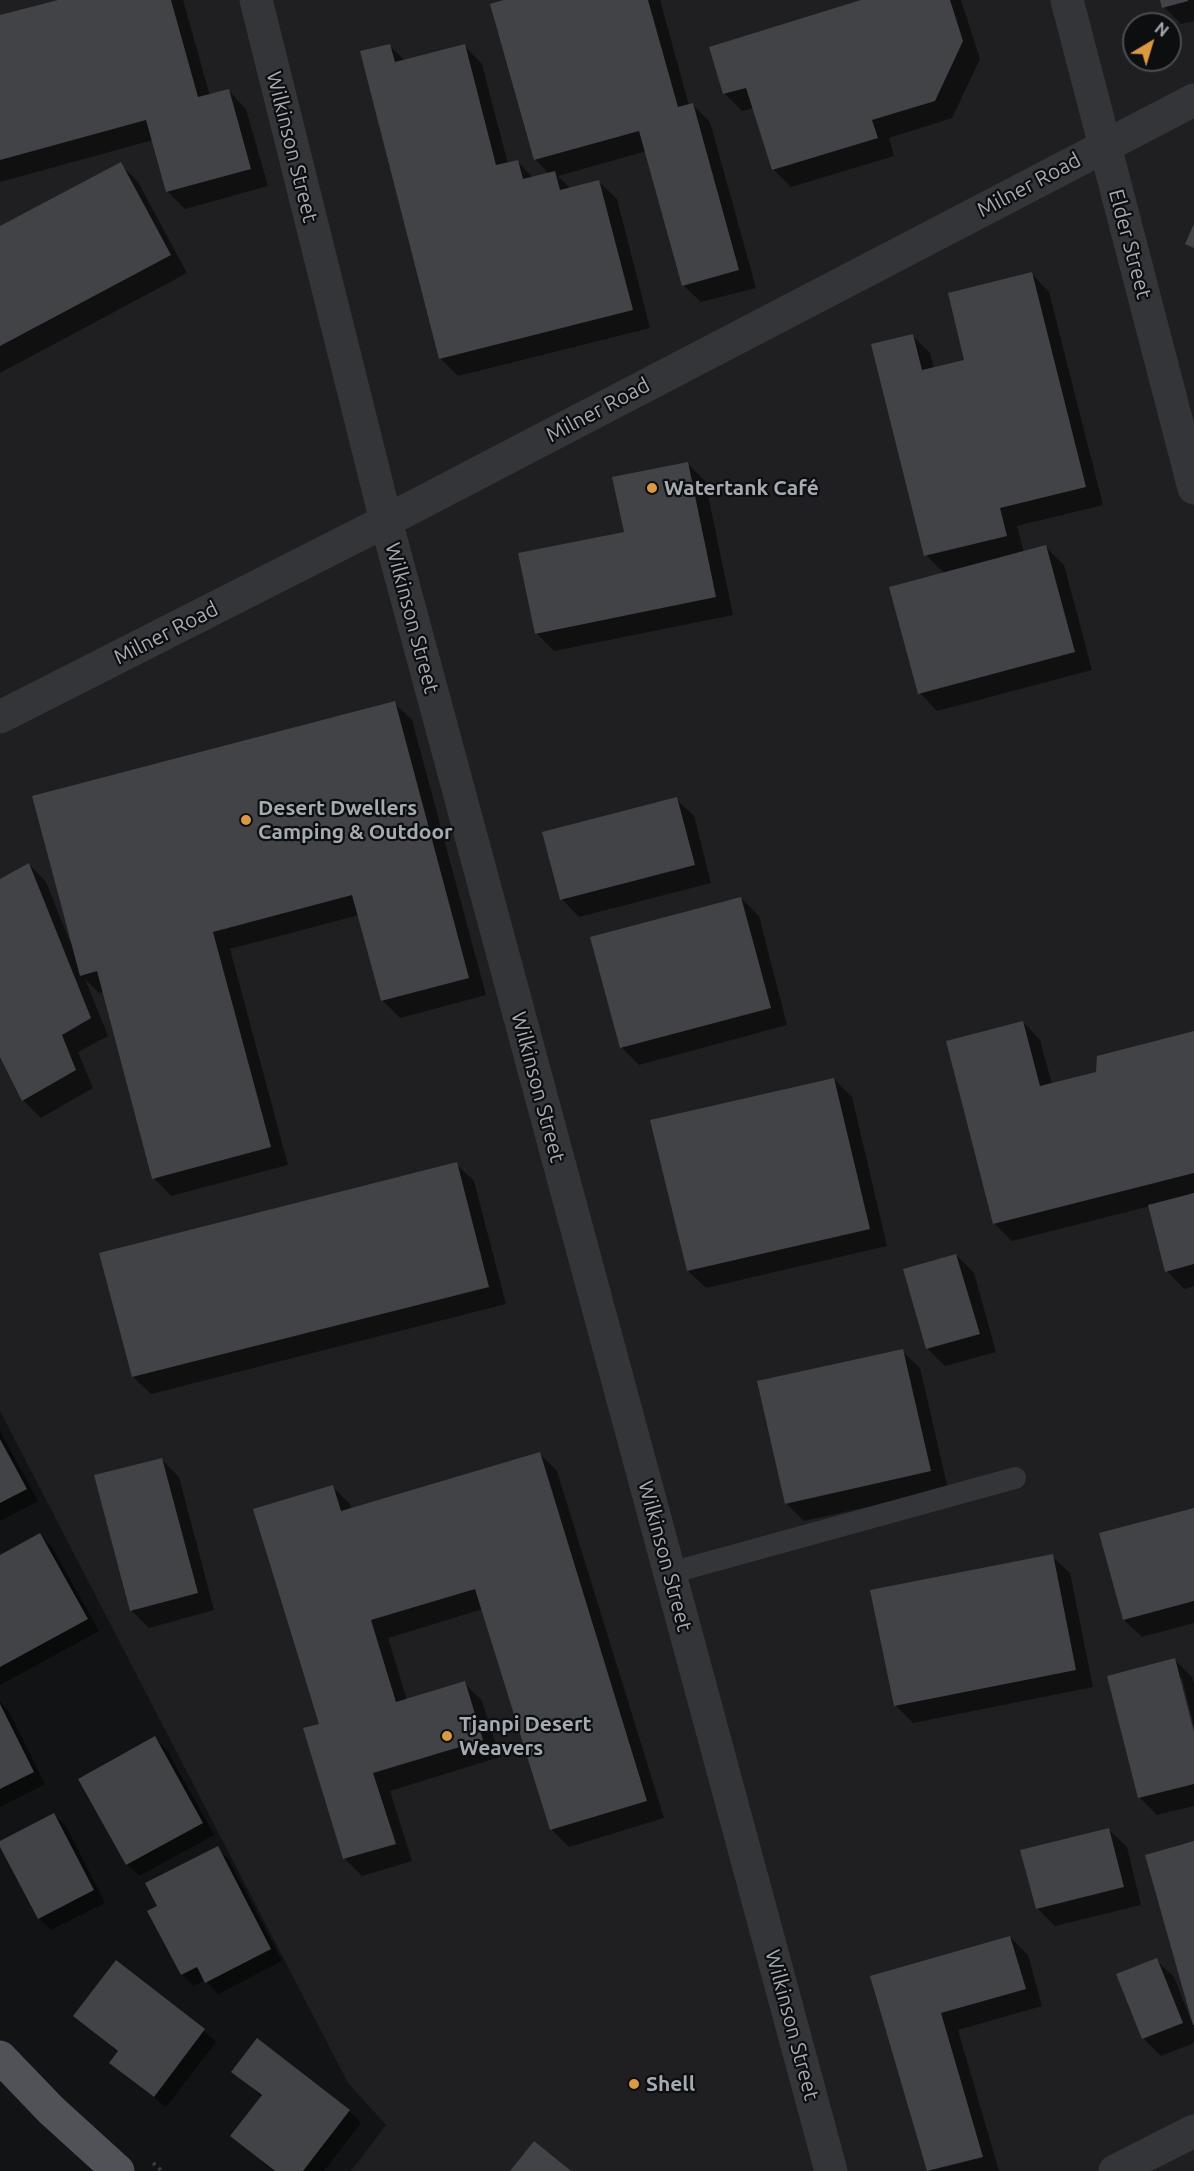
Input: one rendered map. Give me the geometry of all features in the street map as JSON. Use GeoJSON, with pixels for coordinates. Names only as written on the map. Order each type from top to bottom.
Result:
{"type":"FeatureCollection","features":[{"type":"Feature","properties":{"kind":"main road"},"geometry":{"type":"LineString","coordinates":[[0,2057],[51,2110],[118,2171]]}},
{"type":"Feature","properties":{"kind":"street","name":"Wilkinson Street"},"geometry":{"type":"LineString","coordinates":[[255,0],[386,521],[831,2171]]}},
{"type":"Feature","properties":{"kind":"street","name":"Elder Street"},"geometry":{"type":"LineString","coordinates":[[1066,0],[1194,488]]}},
{"type":"Feature","properties":{"kind":"street","name":"Milner Road"},"geometry":{"type":"LineString","coordinates":[[0,717],[386,521],[1194,100]]}},
{"type":"Feature","properties":{"kind":"street"},"geometry":{"type":"LineString","coordinates":[[1115,2171],[1194,2131]]}},
{"type":"Feature","properties":{"kind":"lane"},"geometry":{"type":"LineString","coordinates":[[670,1573],[1015,1478]]}},
{"type":"Feature","properties":{"kind":"shaded area"},"geometry":{"type":"Polygon","coordinates":[[[0,0],[1194,0],[1194,2171],[351,2171],[386,2125],[348,2083],[0,1411],[0,0]]]}},
{"type":"Feature","properties":{"kind":"building"},"geometry":{"type":"Polygon","coordinates":[[[58,0],[171,0],[198,97],[229,89],[251,169],[166,192],[146,120],[0,160],[0,15],[58,0]]]}},
{"type":"Feature","properties":{"kind":"building"},"geometry":{"type":"Polygon","coordinates":[[[504,0],[648,0],[678,107],[693,103],[739,270],[682,286],[639,131],[534,160],[490,4],[504,0]]]}},
{"type":"Feature","properties":{"kind":"building"},"geometry":{"type":"Polygon","coordinates":[[[861,0],[950,0],[963,41],[935,101],[872,120],[878,138],[772,170],[746,88],[723,94],[709,47],[861,0]]]}},
{"type":"Feature","properties":{"kind":"building"},"geometry":{"type":"Polygon","coordinates":[[[1160,0],[1188,0],[1188,1],[1162,8],[1160,0]]]}},
{"type":"Feature","properties":{"kind":"building"},"geometry":{"type":"Polygon","coordinates":[[[390,44],[395,62],[465,44],[496,165],[518,160],[523,179],[555,171],[560,190],[599,180],[633,310],[439,359],[360,51],[390,44]]]}},
{"type":"Feature","properties":{"kind":"building"},"geometry":{"type":"Polygon","coordinates":[[[121,162],[171,255],[0,346],[0,226],[121,162]]]}},
{"type":"Feature","properties":{"kind":"building"},"geometry":{"type":"Polygon","coordinates":[[[1194,224],[1194,248],[1185,244],[1194,224]]]}},
{"type":"Feature","properties":{"kind":"building"},"geometry":{"type":"Polygon","coordinates":[[[1032,272],[1086,487],[1000,508],[1007,536],[924,556],[871,344],[913,334],[922,370],[964,360],[948,293],[1032,272]]]}},
{"type":"Feature","properties":{"kind":"building"},"geometry":{"type":"Polygon","coordinates":[[[688,462],[716,597],[535,634],[518,553],[624,532],[612,477],[688,462]]]}},
{"type":"Feature","properties":{"kind":"building"},"geometry":{"type":"Polygon","coordinates":[[[1046,545],[1075,652],[918,694],[889,587],[1046,545]]]}},
{"type":"Feature","properties":{"kind":"building"},"geometry":{"type":"Polygon","coordinates":[[[395,701],[469,978],[381,1001],[352,895],[213,932],[271,1147],[152,1179],[97,971],[80,976],[32,796],[395,701]]]}},
{"type":"Feature","properties":{"kind":"building"},"geometry":{"type":"Polygon","coordinates":[[[677,797],[695,865],[560,900],[542,832],[677,797]]]}},
{"type":"Feature","properties":{"kind":"building"},"geometry":{"type":"Polygon","coordinates":[[[29,863],[91,1018],[62,1035],[76,1070],[22,1101],[0,1057],[0,879],[29,863]]]}},
{"type":"Feature","properties":{"kind":"building"},"geometry":{"type":"Polygon","coordinates":[[[741,897],[771,1008],[620,1048],[590,937],[741,897]]]}},
{"type":"Feature","properties":{"kind":"building"},"geometry":{"type":"Polygon","coordinates":[[[1023,1021],[1040,1086],[1096,1072],[1097,1056],[1194,1031],[1194,1173],[993,1224],[946,1041],[1023,1021]]]}},
{"type":"Feature","properties":{"kind":"building"},"geometry":{"type":"Polygon","coordinates":[[[834,1078],[870,1229],[687,1271],[650,1120],[834,1078]]]}},
{"type":"Feature","properties":{"kind":"building"},"geometry":{"type":"Polygon","coordinates":[[[457,1162],[489,1287],[132,1377],[99,1253],[457,1162]]]}},
{"type":"Feature","properties":{"kind":"building"},"geometry":{"type":"Polygon","coordinates":[[[1194,1193],[1194,1264],[1165,1272],[1148,1205],[1194,1193]]]}},
{"type":"Feature","properties":{"kind":"building"},"geometry":{"type":"Polygon","coordinates":[[[956,1254],[980,1334],[926,1349],[903,1269],[956,1254]]]}},
{"type":"Feature","properties":{"kind":"building"},"geometry":{"type":"Polygon","coordinates":[[[903,1349],[931,1471],[785,1504],[757,1381],[903,1349]]]}},
{"type":"Feature","properties":{"kind":"building"},"geometry":{"type":"Polygon","coordinates":[[[0,1439],[27,1489],[0,1503],[0,1439]]]}},
{"type":"Feature","properties":{"kind":"building"},"geometry":{"type":"Polygon","coordinates":[[[540,1452],[647,1801],[550,1830],[475,1589],[371,1620],[396,1702],[465,1681],[483,1740],[373,1773],[396,1844],[343,1859],[303,1728],[319,1724],[253,1509],[333,1485],[341,1511],[540,1452]]]}},
{"type":"Feature","properties":{"kind":"building"},"geometry":{"type":"Polygon","coordinates":[[[162,1458],[198,1593],[130,1611],[94,1475],[162,1458]]]}},
{"type":"Feature","properties":{"kind":"building"},"geometry":{"type":"Polygon","coordinates":[[[1194,1508],[1194,1601],[1123,1620],[1099,1533],[1194,1508]]]}},
{"type":"Feature","properties":{"kind":"building"},"geometry":{"type":"Polygon","coordinates":[[[40,1533],[88,1619],[0,1667],[0,1555],[40,1533]]]}},
{"type":"Feature","properties":{"kind":"building"},"geometry":{"type":"Polygon","coordinates":[[[1053,1554],[1076,1670],[894,1706],[870,1590],[1053,1554]]]}},
{"type":"Feature","properties":{"kind":"building"},"geometry":{"type":"Polygon","coordinates":[[[1175,1658],[1194,1732],[1194,1784],[1138,1798],[1107,1676],[1175,1658]]]}},
{"type":"Feature","properties":{"kind":"building"},"geometry":{"type":"Polygon","coordinates":[[[0,1704],[34,1772],[0,1789],[0,1704]]]}},
{"type":"Feature","properties":{"kind":"building"},"geometry":{"type":"Polygon","coordinates":[[[155,1736],[203,1823],[126,1865],[78,1779],[155,1736]]]}},
{"type":"Feature","properties":{"kind":"building"},"geometry":{"type":"Polygon","coordinates":[[[54,1813],[94,1890],[38,1919],[0,1847],[0,1841],[54,1813]]]}},
{"type":"Feature","properties":{"kind":"building"},"geometry":{"type":"Polygon","coordinates":[[[1109,1828],[1124,1887],[1036,1909],[1020,1850],[1109,1828]]]}},
{"type":"Feature","properties":{"kind":"building"},"geometry":{"type":"Polygon","coordinates":[[[1194,1841],[1194,2025],[1193,2025],[1145,1855],[1194,1841]]]}},
{"type":"Feature","properties":{"kind":"building"},"geometry":{"type":"Polygon","coordinates":[[[218,1846],[271,1949],[205,1983],[197,1967],[181,1975],[147,1911],[157,1906],[145,1883],[218,1846]]]}},
{"type":"Feature","properties":{"kind":"building"},"geometry":{"type":"Polygon","coordinates":[[[1010,1936],[1026,1989],[941,2013],[983,2157],[927,2171],[870,1976],[1010,1936]]]}},
{"type":"Feature","properties":{"kind":"building"},"geometry":{"type":"Polygon","coordinates":[[[1157,1958],[1183,2023],[1142,2039],[1116,1974],[1157,1958]]]}},
{"type":"Feature","properties":{"kind":"building"},"geometry":{"type":"Polygon","coordinates":[[[116,1960],[205,2029],[154,2097],[109,2063],[118,2051],[73,2016],[116,1960]]]}},
{"type":"Feature","properties":{"kind":"building"},"geometry":{"type":"Polygon","coordinates":[[[257,2038],[350,2110],[303,2171],[275,2171],[230,2136],[262,2095],[231,2072],[257,2038]]]}},
{"type":"Feature","properties":{"kind":"building"},"geometry":{"type":"Polygon","coordinates":[[[534,2141],[571,2171],[510,2171],[534,2141]]]}},
{"type":"Feature","properties":{"kind":"place","name":"Watertank Café"},"geometry":{"type":"Point","coordinates":[652,488]}},
{"type":"Feature","properties":{"kind":"place","name":"Desert Dwellers Camping & Outdoor"},"geometry":{"type":"Point","coordinates":[246,820]}},
{"type":"Feature","properties":{"kind":"place","name":"Tjanpi Desert Weavers"},"geometry":{"type":"Point","coordinates":[447,1736]}},
{"type":"Feature","properties":{"kind":"place","name":"Shell"},"geometry":{"type":"Point","coordinates":[634,2084]}}]}
